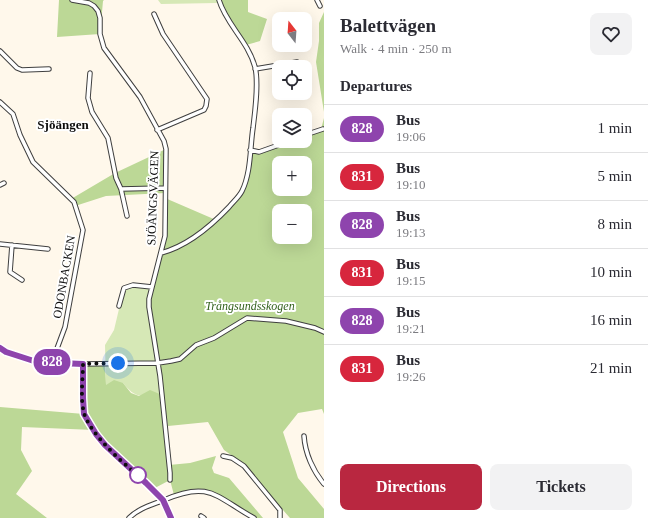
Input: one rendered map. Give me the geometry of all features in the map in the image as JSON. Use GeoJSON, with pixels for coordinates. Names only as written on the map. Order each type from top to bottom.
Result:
{"type":"FeatureCollection","features":[{"type":"Feature","properties":{"kind":"street","name":"SJÖÄNGSVÄGEN"},"geometry":{"type":"LineString","coordinates":[[72,0],[89,3],[98,11],[100,18],[100,34],[104,48],[111,60],[140,97],[164,141],[166,149],[164,236],[149,299],[158,363],[170,480]]}},
{"type":"Feature","properties":{"kind":"street"},"geometry":{"type":"LineString","coordinates":[[161,253],[181,246],[214,223],[242,191],[248,173],[256,108],[255,69],[248,49],[223,12],[219,0]]}},
{"type":"Feature","properties":{"kind":"street"},"geometry":{"type":"LineString","coordinates":[[317,0],[320,6]]}},
{"type":"Feature","properties":{"kind":"street"},"geometry":{"type":"LineString","coordinates":[[154,14],[163,34],[207,99],[204,110],[157,130]]}},
{"type":"Feature","properties":{"kind":"street"},"geometry":{"type":"LineString","coordinates":[[0,51],[17,68],[22,70],[49,69]]}},
{"type":"Feature","properties":{"kind":"street"},"geometry":{"type":"LineString","coordinates":[[255,69],[272,66]]}},
{"type":"Feature","properties":{"kind":"street"},"geometry":{"type":"LineString","coordinates":[[90,73],[88,98],[92,112],[108,138],[116,178],[121,189],[127,216]]}},
{"type":"Feature","properties":{"kind":"street","name":"ODONBACKEN"},"geometry":{"type":"LineString","coordinates":[[0,102],[13,114],[20,135],[34,162],[74,202],[83,230],[65,327],[52,362]]}},
{"type":"Feature","properties":{"kind":"street"},"geometry":{"type":"LineString","coordinates":[[312,133],[323,129]]}},
{"type":"Feature","properties":{"kind":"street"},"geometry":{"type":"LineString","coordinates":[[250,150],[259,152],[272,147]]}},
{"type":"Feature","properties":{"kind":"street"},"geometry":{"type":"LineString","coordinates":[[121,189],[165,188]]}},
{"type":"Feature","properties":{"kind":"street"},"geometry":{"type":"LineString","coordinates":[[0,244],[48,249]]}},
{"type":"Feature","properties":{"kind":"street"},"geometry":{"type":"LineString","coordinates":[[12,245],[10,272],[22,280]]}},
{"type":"Feature","properties":{"kind":"street"},"geometry":{"type":"LineString","coordinates":[[119,306],[124,288],[133,285],[152,287]]}},
{"type":"Feature","properties":{"kind":"street"},"geometry":{"type":"LineString","coordinates":[[0,348],[6,352],[37,362],[83,364],[158,363],[172,362],[180,359],[196,346],[214,338],[247,318],[286,320],[324,332]]}},
{"type":"Feature","properties":{"kind":"street"},"geometry":{"type":"LineString","coordinates":[[83,364],[84,414],[96,434],[105,445],[163,500],[171,518]]}},
{"type":"Feature","properties":{"kind":"street"},"geometry":{"type":"LineString","coordinates":[[304,436],[304,443],[313,468],[317,476],[324,484]]}},
{"type":"Feature","properties":{"kind":"street"},"geometry":{"type":"LineString","coordinates":[[223,456],[232,458],[244,466],[280,510],[280,518]]}},
{"type":"Feature","properties":{"kind":"street"},"geometry":{"type":"LineString","coordinates":[[131,517],[154,503],[174,495],[197,490],[209,492],[229,501],[248,517],[254,518]]}},
{"type":"Feature","properties":{"kind":"green space"},"geometry":{"type":"Polygon","coordinates":[[[59,0],[104,0],[100,34],[57,37],[59,0]]]}},
{"type":"Feature","properties":{"kind":"green space"},"geometry":{"type":"Polygon","coordinates":[[[158,0],[217,0],[217,3],[161,4],[158,0]]]}},
{"type":"Feature","properties":{"kind":"green space"},"geometry":{"type":"Polygon","coordinates":[[[219,0],[248,0],[248,12],[267,19],[260,41],[246,45],[223,11],[219,0]]]}},
{"type":"Feature","properties":{"kind":"green space"},"geometry":{"type":"Polygon","coordinates":[[[324,12],[324,112],[316,62],[319,41],[319,23],[324,12]]]}},
{"type":"Feature","properties":{"kind":"green space","name":"Trångsundsskogen"},"geometry":{"type":"Polygon","coordinates":[[[324,118],[324,414],[322,409],[298,413],[283,432],[298,478],[324,509],[324,518],[290,518],[241,462],[224,450],[208,422],[168,426],[149,299],[164,236],[165,198],[216,220],[242,191],[247,173],[250,150],[259,152],[272,147],[312,148],[312,132],[321,129],[324,118]]]}},
{"type":"Feature","properties":{"kind":"green space"},"geometry":{"type":"Polygon","coordinates":[[[166,149],[165,193],[106,196],[75,206],[71,199],[115,173],[166,149]]]}},
{"type":"Feature","properties":{"kind":"green space"},"geometry":{"type":"Polygon","coordinates":[[[133,285],[152,287],[162,395],[136,395],[123,383],[106,385],[105,345],[114,330],[124,288],[133,285]]]}},
{"type":"Feature","properties":{"kind":"green space"},"geometry":{"type":"Polygon","coordinates":[[[83,364],[105,364],[106,385],[114,380],[123,383],[131,393],[139,396],[150,390],[162,395],[169,465],[190,463],[216,456],[212,468],[214,473],[229,478],[263,518],[254,518],[209,491],[197,490],[174,495],[170,480],[153,489],[105,445],[94,430],[22,427],[21,450],[32,471],[16,494],[47,518],[0,518],[0,407],[84,414],[83,364]]]}},
{"type":"Feature","properties":{"kind":"bus line","name":"828"},"geometry":{"type":"LineString","coordinates":[[0,348],[6,352],[37,362],[83,364],[84,414],[96,434],[105,445],[163,500],[171,518]]}},
{"type":"Feature","properties":{"kind":"district","name":"Sjöängen"},"geometry":{"type":"Point","coordinates":[63,124]}},
{"type":"Feature","properties":{"kind":"route"},"geometry":{"type":"LineString","coordinates":[[118,363],[83,364],[84,414],[96,434],[105,445],[138,475]]}}]}
